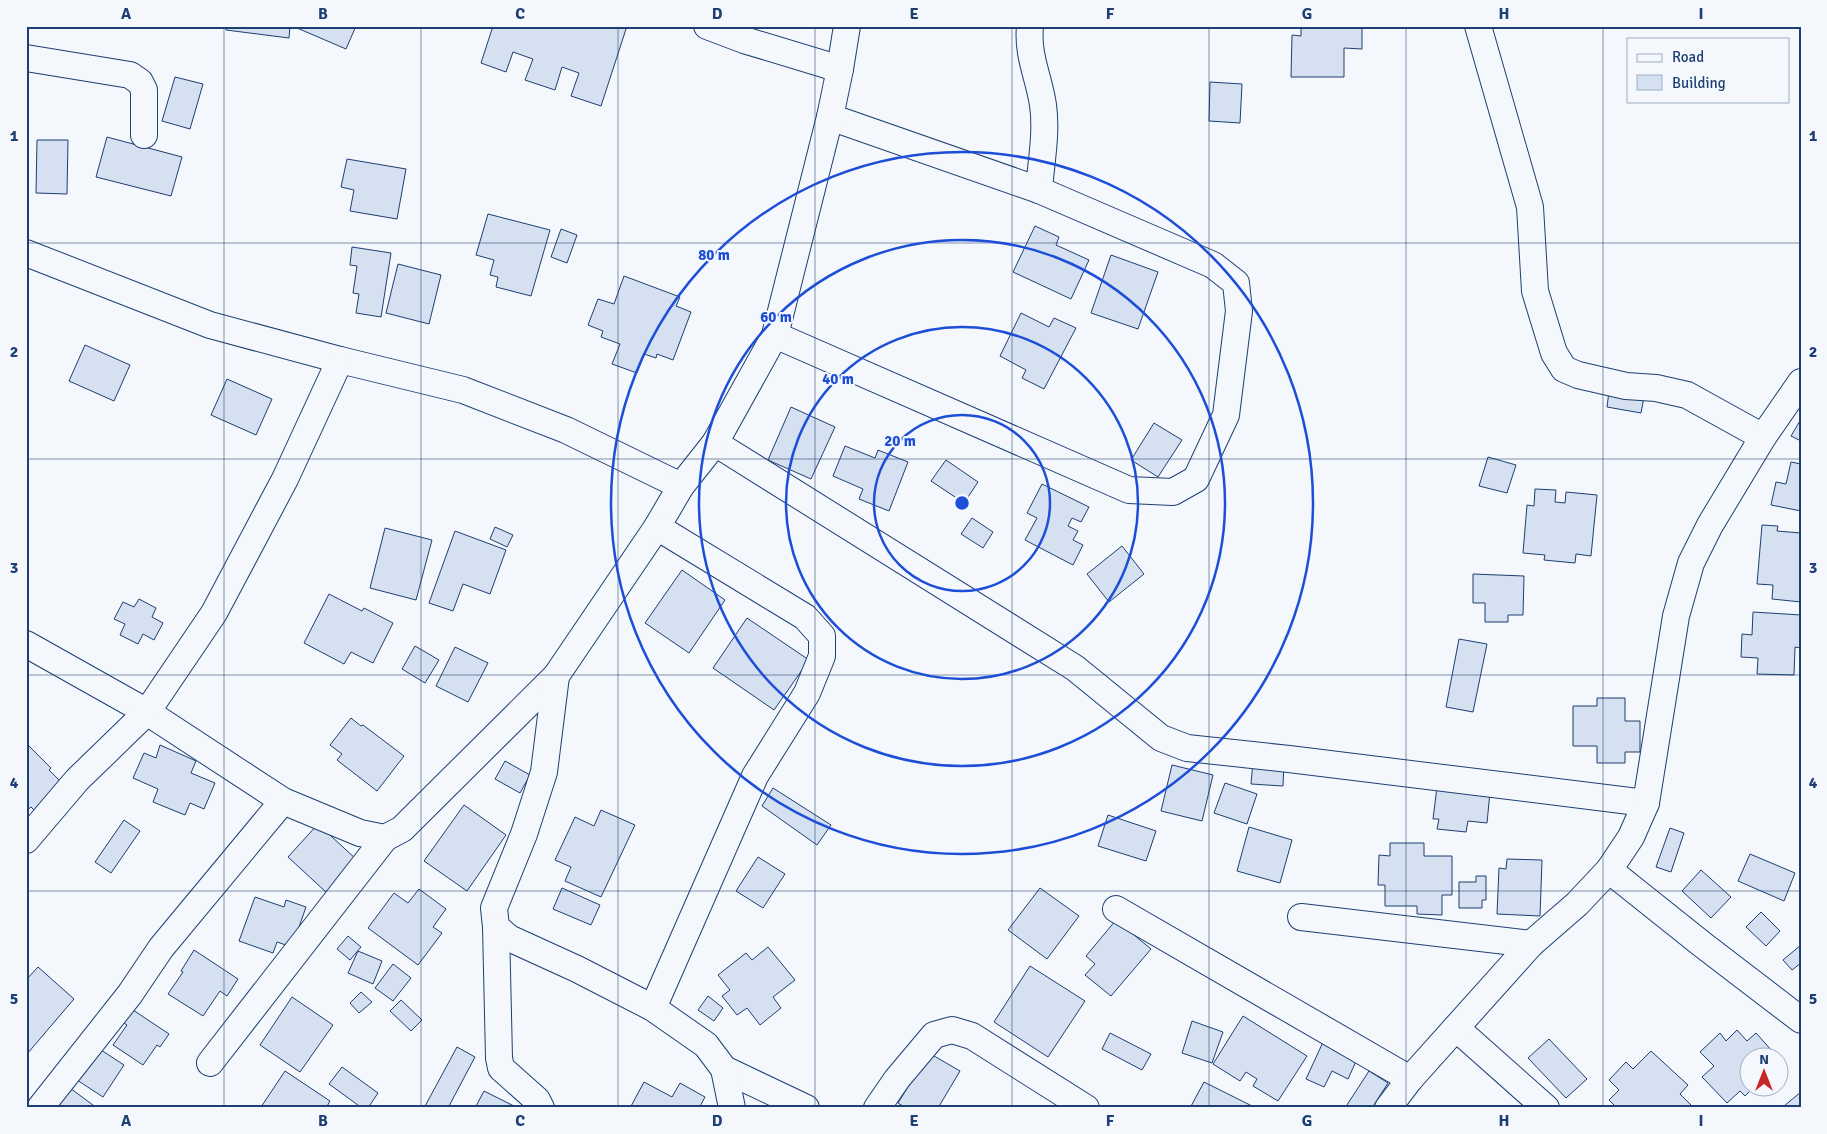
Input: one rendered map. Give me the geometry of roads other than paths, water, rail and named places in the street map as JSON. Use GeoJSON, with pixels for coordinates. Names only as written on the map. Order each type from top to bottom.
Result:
{"type":"FeatureCollection","features":[{"type":"Feature","properties":{"kind":"street"},"geometry":{"type":"LineString","coordinates":[[707,26],[744,40],[840,70]]}},
{"type":"Feature","properties":{"kind":"street"},"geometry":{"type":"LineString","coordinates":[[210,1063],[385,838],[402,829],[556,676],[657,527],[681,486],[715,443],[775,335],[830,117],[847,26]]}},
{"type":"Feature","properties":{"kind":"street"},"geometry":{"type":"LineString","coordinates":[[1030,26],[1028,43],[1040,87],[1043,108],[1044,127],[1039,190]]}},
{"type":"Feature","properties":{"kind":"street"},"geometry":{"type":"LineString","coordinates":[[1478,26],[1530,207],[1535,291],[1554,353],[1564,369],[1578,375],[1626,386],[1656,388],[1687,395],[1763,436]]}},
{"type":"Feature","properties":{"kind":"street"},"geometry":{"type":"LineString","coordinates":[[26,58],[130,75],[140,82],[144,90],[144,136]]}},
{"type":"Feature","properties":{"kind":"street"},"geometry":{"type":"LineString","coordinates":[[775,335],[1129,490],[1172,492],[1196,479],[1226,415],[1239,311],[1236,283],[1213,265],[1039,190],[830,117]]}},
{"type":"Feature","properties":{"kind":"street"},"geometry":{"type":"LineString","coordinates":[[26,253],[210,325],[340,360],[463,390],[566,430],[681,486]]}},
{"type":"Feature","properties":{"kind":"street"},"geometry":{"type":"LineString","coordinates":[[26,840],[77,780],[147,712],[214,613],[285,479],[340,360]]}},
{"type":"Feature","properties":{"kind":"street"},"geometry":{"type":"LineString","coordinates":[[1388,1108],[1410,1080],[1531,944],[1577,904],[1609,870],[1631,837],[1646,803],[1676,616],[1692,563],[1710,525],[1763,436],[1801,382]]}},
{"type":"Feature","properties":{"kind":"street"},"geometry":{"type":"LineString","coordinates":[[715,443],[1075,668],[1161,738],[1187,748],[1646,803]]}},
{"type":"Feature","properties":{"kind":"street"},"geometry":{"type":"LineString","coordinates":[[653,1008],[755,776],[807,693],[822,656],[822,636],[804,617],[657,527]]}},
{"type":"Feature","properties":{"kind":"street"},"geometry":{"type":"LineString","coordinates":[[26,644],[147,712],[283,801],[360,833],[385,838]]}},
{"type":"Feature","properties":{"kind":"street"},"geometry":{"type":"LineString","coordinates":[[541,1108],[537,1100],[501,1068],[499,1058],[494,908],[524,834],[544,772],[556,676]]}},
{"type":"Feature","properties":{"kind":"street"},"geometry":{"type":"LineString","coordinates":[[40,1108],[130,994],[161,948],[283,801]]}},
{"type":"Feature","properties":{"kind":"street"},"geometry":{"type":"LineString","coordinates":[[1609,870],[1703,946],[1801,1020]]}},
{"type":"Feature","properties":{"kind":"street"},"geometry":{"type":"LineString","coordinates":[[1116,908],[1410,1080]]}},
{"type":"Feature","properties":{"kind":"street"},"geometry":{"type":"LineString","coordinates":[[1301,917],[1531,944]]}},
{"type":"Feature","properties":{"kind":"street"},"geometry":{"type":"LineString","coordinates":[[496,926],[509,938],[577,969],[653,1008],[706,1044],[724,1069],[732,1108]]}},
{"type":"Feature","properties":{"kind":"street"},"geometry":{"type":"LineString","coordinates":[[1456,1028],[1546,1108]]}},
{"type":"Feature","properties":{"kind":"street"},"geometry":{"type":"LineString","coordinates":[[877,1108],[897,1078],[934,1035],[952,1030],[972,1036],[1086,1108]]}},
{"type":"Feature","properties":{"kind":"street"},"geometry":{"type":"LineString","coordinates":[[724,1069],[806,1108]]}}]}
